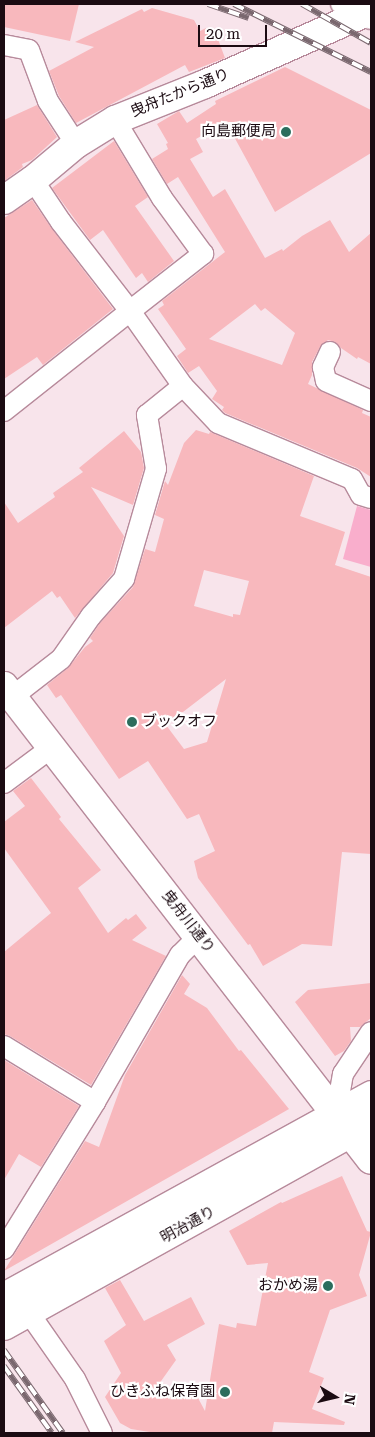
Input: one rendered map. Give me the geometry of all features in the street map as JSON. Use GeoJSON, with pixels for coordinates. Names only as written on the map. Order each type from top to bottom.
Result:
{"type":"FeatureCollection","features":[{"type":"Feature","properties":{"kind":"street","name":"曳舟たから通り"},"geometry":{"type":"LineString","coordinates":[[4,200],[33,180],[76,144],[115,120],[205,84],[362,12]]}},
{"type":"Feature","properties":{"kind":"street"},"geometry":{"type":"LineString","coordinates":[[4,45],[29,50],[48,101],[76,144]]}},
{"type":"Feature","properties":{"kind":"street"},"geometry":{"type":"LineString","coordinates":[[4,411],[203,254],[162,198],[115,120]]}},
{"type":"Feature","properties":{"kind":"street"},"geometry":{"type":"LineString","coordinates":[[33,180],[61,222],[130,311],[183,386],[218,423],[352,479],[361,495],[371,498]]}},
{"type":"Feature","properties":{"kind":"street"},"geometry":{"type":"LineString","coordinates":[[330,352],[323,368],[326,381],[371,401]]}},
{"type":"Feature","properties":{"kind":"street"},"geometry":{"type":"LineString","coordinates":[[8,691],[61,659],[91,616],[124,579],[156,468],[147,416],[183,386]]}},
{"type":"Feature","properties":{"kind":"street","name":"曳舟川通り"},"geometry":{"type":"LineString","coordinates":[[8,691],[199,936],[353,1123],[371,1160]]}},
{"type":"Feature","properties":{"kind":"street"},"geometry":{"type":"LineString","coordinates":[[4,783],[51,748]]}},
{"type":"Feature","properties":{"kind":"street"},"geometry":{"type":"LineString","coordinates":[[4,1249],[95,1102],[180,955],[199,936]]}},
{"type":"Feature","properties":{"kind":"street"},"geometry":{"type":"LineString","coordinates":[[353,1123],[342,1074],[371,1032]]}},
{"type":"Feature","properties":{"kind":"street"},"geometry":{"type":"LineString","coordinates":[[4,1046],[95,1102]]}},
{"type":"Feature","properties":{"kind":"street","name":"明治通り"},"geometry":{"type":"LineString","coordinates":[[4,1326],[353,1123],[371,1095]]}},
{"type":"Feature","properties":{"kind":"street","name":"明治通り"},"geometry":{"type":"LineString","coordinates":[[7,1289],[353,1123]]}},
{"type":"Feature","properties":{"kind":"street"},"geometry":{"type":"LineString","coordinates":[[29,1312],[75,1379],[102,1433]]}},
{"type":"Feature","properties":{"kind":"shaded area"},"geometry":{"type":"Polygon","coordinates":[[[357,506],[371,510],[371,567],[343,559],[357,506]]]}},
{"type":"Feature","properties":{"kind":"building"},"geometry":{"type":"Polygon","coordinates":[[[4,4],[79,4],[70,41],[4,27],[4,4]]]}},
{"type":"Feature","properties":{"kind":"building"},"geometry":{"type":"Polygon","coordinates":[[[152,8],[194,20],[200,31],[206,28],[210,37],[216,34],[225,58],[189,72],[185,65],[76,123],[59,96],[49,71],[94,47],[75,42],[142,9],[144,12],[152,8]]]}},
{"type":"Feature","properties":{"kind":"building"},"geometry":{"type":"Polygon","coordinates":[[[285,67],[371,110],[371,153],[275,212],[226,122],[196,139],[203,152],[190,159],[213,197],[225,189],[265,258],[282,249],[283,251],[302,236],[330,220],[349,252],[371,233],[371,364],[358,357],[357,359],[335,342],[328,340],[320,347],[312,362],[312,375],[308,384],[363,410],[362,413],[371,417],[371,477],[357,468],[225,413],[222,410],[224,407],[212,399],[217,391],[199,366],[188,373],[177,356],[186,349],[158,309],[164,305],[162,301],[225,252],[178,177],[167,184],[152,159],[168,149],[166,144],[168,143],[157,124],[179,111],[187,123],[216,104],[215,101],[285,67]],[[255,304],[209,339],[282,365],[295,333],[265,308],[261,311],[255,304]]]}},
{"type":"Feature","properties":{"kind":"building"},"geometry":{"type":"Polygon","coordinates":[[[37,105],[57,137],[32,160],[22,164],[23,167],[4,181],[4,120],[37,105]]]}},
{"type":"Feature","properties":{"kind":"building"},"geometry":{"type":"Polygon","coordinates":[[[114,141],[148,197],[135,206],[174,261],[148,282],[142,273],[136,278],[103,230],[90,240],[52,188],[114,141]]]}},
{"type":"Feature","properties":{"kind":"building"},"geometry":{"type":"Polygon","coordinates":[[[32,200],[113,309],[43,365],[37,357],[4,379],[4,218],[32,200]]]}},
{"type":"Feature","properties":{"kind":"building"},"geometry":{"type":"Polygon","coordinates":[[[196,430],[209,434],[210,432],[314,476],[300,516],[345,532],[335,565],[371,577],[371,854],[342,852],[332,946],[302,944],[263,966],[250,944],[248,945],[198,878],[194,861],[215,851],[199,814],[187,819],[148,761],[119,779],[61,695],[56,698],[47,685],[68,668],[85,647],[93,641],[90,638],[100,623],[133,587],[145,549],[155,552],[164,519],[155,515],[165,481],[168,485],[184,443],[196,430]],[[204,570],[194,606],[233,617],[233,614],[240,615],[249,581],[204,570]],[[226,679],[166,725],[184,749],[207,742],[226,679]]]}},
{"type":"Feature","properties":{"kind":"building"},"geometry":{"type":"Polygon","coordinates":[[[124,431],[141,452],[144,468],[133,505],[91,487],[124,536],[113,573],[75,618],[60,596],[57,598],[52,591],[4,628],[4,502],[18,523],[55,497],[53,493],[83,472],[79,468],[124,431]]]}},
{"type":"Feature","properties":{"kind":"building"},"geometry":{"type":"Polygon","coordinates":[[[31,778],[61,817],[59,819],[101,870],[78,888],[108,933],[126,918],[128,920],[136,914],[147,928],[132,940],[166,956],[91,1085],[4,1034],[4,952],[51,913],[4,848],[4,822],[25,806],[13,791],[31,778]]]}},
{"type":"Feature","properties":{"kind":"building"},"geometry":{"type":"Polygon","coordinates":[[[182,975],[190,984],[184,994],[207,1008],[239,1051],[241,1050],[289,1109],[4,1271],[85,1141],[99,1147],[125,1075],[182,975]]]}},
{"type":"Feature","properties":{"kind":"building"},"geometry":{"type":"Polygon","coordinates":[[[371,983],[371,1018],[360,1027],[350,1027],[351,1041],[344,1051],[335,1056],[295,1002],[308,990],[371,983]]]}},
{"type":"Feature","properties":{"kind":"building"},"geometry":{"type":"Polygon","coordinates":[[[4,1060],[79,1106],[41,1167],[19,1154],[4,1180],[4,1060]]]}},
{"type":"Feature","properties":{"kind":"building"},"geometry":{"type":"Polygon","coordinates":[[[342,1176],[367,1231],[371,1232],[359,1275],[367,1296],[330,1310],[309,1372],[324,1378],[312,1409],[345,1422],[344,1425],[274,1422],[272,1433],[156,1433],[131,1429],[120,1423],[105,1397],[121,1373],[104,1341],[126,1325],[105,1288],[120,1280],[144,1321],[191,1297],[205,1324],[167,1345],[176,1360],[154,1391],[198,1398],[205,1411],[219,1324],[236,1328],[237,1323],[256,1326],[268,1263],[247,1265],[229,1231],[281,1202],[342,1176]]]}},
{"type":"Feature","properties":{"kind":"railway"},"geometry":{"type":"LineString","coordinates":[[208,4],[249,18]]}},
{"type":"Feature","properties":{"kind":"railway"},"geometry":{"type":"LineString","coordinates":[[234,4],[371,72]]}},
{"type":"Feature","properties":{"kind":"railway"},"geometry":{"type":"LineString","coordinates":[[302,4],[371,43]]}},
{"type":"Feature","properties":{"kind":"railway"},"geometry":{"type":"LineString","coordinates":[[4,1350],[63,1433]]}},
{"type":"Feature","properties":{"kind":"railway"},"geometry":{"type":"LineString","coordinates":[[4,1366],[52,1433]]}},
{"type":"Feature","properties":{"kind":"place","name":"向島郵便局"},"geometry":{"type":"Point","coordinates":[286,132]}},
{"type":"Feature","properties":{"kind":"place","name":"ブックオフ"},"geometry":{"type":"Point","coordinates":[132,722]}},
{"type":"Feature","properties":{"kind":"place","name":"おかめ湯"},"geometry":{"type":"Point","coordinates":[328,1286]}},
{"type":"Feature","properties":{"kind":"place","name":"ひきふね保育園"},"geometry":{"type":"Point","coordinates":[225,1392]}}]}
